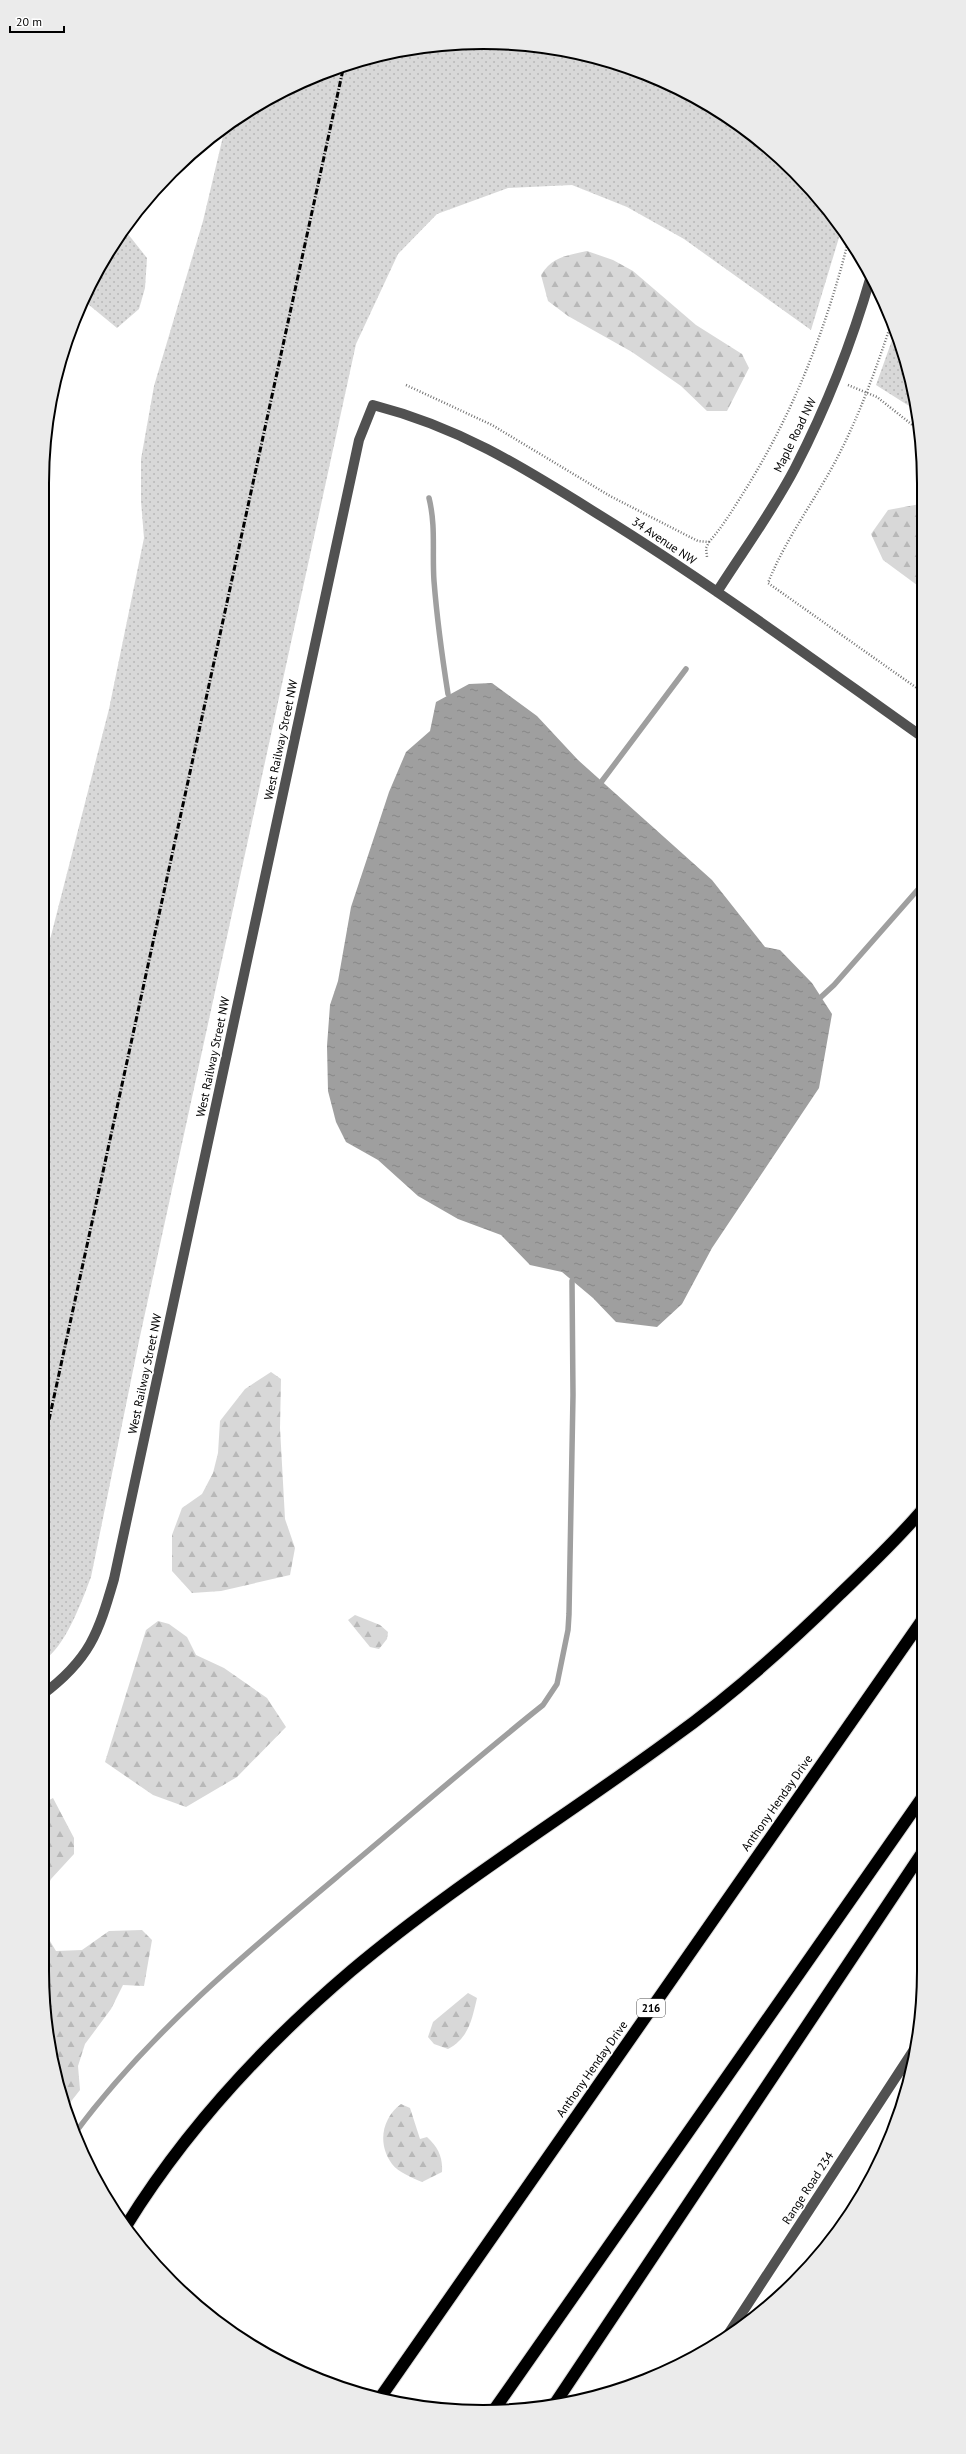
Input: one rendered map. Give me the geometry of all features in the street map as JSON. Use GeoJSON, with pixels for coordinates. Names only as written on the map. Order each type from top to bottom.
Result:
{"type":"FeatureCollection","features":[{"type":"Feature","properties":{"kind":"highway"},"geometry":{"type":"LineString","coordinates":[[129,2222],[179,2148],[243,2073],[300,2017],[408,1925],[673,1738],[709,1709],[792,1641],[917,1515]]}},
{"type":"Feature","properties":{"kind":"highway","name":"Anthony Henday Drive"},"geometry":{"type":"LineString","coordinates":[[383,2393],[917,1628]]}},
{"type":"Feature","properties":{"kind":"highway"},"geometry":{"type":"LineString","coordinates":[[498,2404],[917,1805]]}},
{"type":"Feature","properties":{"kind":"highway"},"geometry":{"type":"LineString","coordinates":[[558,2398],[917,1860]]}},
{"type":"Feature","properties":{"kind":"street","name":"Maple Road NW"},"geometry":{"type":"LineString","coordinates":[[717,592],[763,522],[794,469],[835,379],[862,307],[869,284]]}},
{"type":"Feature","properties":{"kind":"street","name":"34 Avenue NW"},"geometry":{"type":"LineString","coordinates":[[373,405],[411,415],[454,432],[513,461],[651,546],[917,733]]}},
{"type":"Feature","properties":{"kind":"street","name":"West Railway Street NW"},"geometry":{"type":"LineString","coordinates":[[49,1690],[61,1681],[88,1649],[97,1634],[114,1579],[359,440],[373,405]]}},
{"type":"Feature","properties":{"kind":"street","name":"Range Road 234"},"geometry":{"type":"LineString","coordinates":[[735,2324],[909,2058]]}},
{"type":"Feature","properties":{"kind":"path"},"geometry":{"type":"LineString","coordinates":[[707,557],[706,548],[709,542],[759,467],[795,397],[817,346],[847,246]]}},
{"type":"Feature","properties":{"kind":"path"},"geometry":{"type":"LineString","coordinates":[[889,330],[867,393],[836,460],[779,558],[768,583],[917,688]]}},
{"type":"Feature","properties":{"kind":"path"},"geometry":{"type":"LineString","coordinates":[[835,379],[877,397],[913,425]]}},
{"type":"Feature","properties":{"kind":"path"},"geometry":{"type":"LineString","coordinates":[[406,385],[492,425],[610,496],[693,538],[709,542]]}},
{"type":"Feature","properties":{"kind":"green space"},"geometry":{"type":"Polygon","coordinates":[[[483,49],[540,53],[568,57],[595,64],[623,72],[649,82],[700,107],[747,139],[790,176],[809,197],[840,236],[811,330],[684,239],[627,207],[572,185],[508,188],[437,214],[398,254],[356,344],[139,1341],[91,1577],[72,1623],[58,1646],[49,1657],[49,944],[109,709],[144,538],[141,501],[141,459],[154,386],[203,221],[223,136],[266,107],[317,82],[343,72],[371,64],[398,57],[426,53],[483,49]]]}},
{"type":"Feature","properties":{"kind":"green space"},"geometry":{"type":"Polygon","coordinates":[[[128,234],[147,258],[145,288],[139,309],[117,328],[88,304],[107,266],[128,234]]]}},
{"type":"Feature","properties":{"kind":"green space"},"geometry":{"type":"Polygon","coordinates":[[[587,251],[613,260],[633,271],[696,325],[742,354],[749,368],[727,411],[707,411],[681,386],[632,352],[568,316],[548,301],[541,275],[555,260],[587,251]]]}},
{"type":"Feature","properties":{"kind":"green space"},"geometry":{"type":"Polygon","coordinates":[[[892,339],[910,407],[876,385],[892,339]]]}},
{"type":"Feature","properties":{"kind":"green space"},"geometry":{"type":"Polygon","coordinates":[[[917,505],[917,585],[883,560],[871,534],[888,510],[917,505]]]}},
{"type":"Feature","properties":{"kind":"green space"},"geometry":{"type":"Polygon","coordinates":[[[271,1372],[281,1379],[280,1428],[285,1519],[295,1548],[290,1575],[221,1591],[192,1593],[172,1571],[172,1535],[182,1508],[202,1494],[213,1473],[218,1453],[220,1421],[245,1389],[271,1372]]]}},
{"type":"Feature","properties":{"kind":"green space"},"geometry":{"type":"Polygon","coordinates":[[[355,1615],[380,1625],[388,1632],[387,1639],[379,1649],[370,1647],[348,1620],[355,1615]]]}},
{"type":"Feature","properties":{"kind":"green space"},"geometry":{"type":"Polygon","coordinates":[[[158,1621],[169,1624],[187,1637],[196,1655],[224,1668],[267,1698],[286,1727],[237,1777],[186,1807],[153,1795],[105,1762],[146,1630],[158,1621]]]}},
{"type":"Feature","properties":{"kind":"green space"},"geometry":{"type":"Polygon","coordinates":[[[53,1798],[74,1838],[74,1854],[49,1883],[49,1800],[53,1798]]]}},
{"type":"Feature","properties":{"kind":"green space"},"geometry":{"type":"Polygon","coordinates":[[[142,1930],[152,1940],[144,1986],[123,1985],[111,2009],[85,2044],[78,2066],[80,2090],[70,2103],[57,2056],[53,2028],[50,1999],[49,1939],[56,1951],[82,1950],[109,1931],[142,1930]]]}},
{"type":"Feature","properties":{"kind":"green space"},"geometry":{"type":"Polygon","coordinates":[[[468,1993],[477,1998],[471,2020],[465,2034],[455,2045],[448,2049],[434,2044],[428,2037],[433,2022],[468,1993]]]}},
{"type":"Feature","properties":{"kind":"green space"},"geometry":{"type":"Polygon","coordinates":[[[401,2104],[410,2108],[420,2139],[427,2137],[437,2149],[441,2157],[442,2172],[422,2182],[398,2170],[392,2164],[384,2148],[384,2132],[389,2116],[401,2104]]]}},
{"type":"Feature","properties":{"kind":"water"},"geometry":{"type":"Polygon","coordinates":[[[492,683],[537,716],[578,760],[712,880],[765,947],[780,950],[812,983],[832,1014],[819,1088],[712,1248],[682,1304],[657,1327],[616,1322],[593,1298],[562,1272],[530,1265],[501,1235],[458,1219],[418,1196],[378,1160],[346,1142],[336,1122],[328,1091],[327,1046],[330,1005],[338,981],[351,907],[389,792],[406,752],[430,731],[436,702],[469,684],[492,683]]]}},
{"type":"Feature","properties":{"kind":"waterway"},"geometry":{"type":"LineString","coordinates":[[429,498],[433,529],[433,571],[435,595],[448,694]]}},
{"type":"Feature","properties":{"kind":"waterway"},"geometry":{"type":"LineString","coordinates":[[602,781],[686,669]]}},
{"type":"Feature","properties":{"kind":"waterway"},"geometry":{"type":"LineString","coordinates":[[821,997],[834,985],[917,891]]}},
{"type":"Feature","properties":{"kind":"waterway"},"geometry":{"type":"LineString","coordinates":[[79,2128],[104,2096],[135,2061],[201,1994],[272,1932],[543,1705],[557,1684],[568,1630],[569,1614],[573,1395],[572,1281]]}},
{"type":"Feature","properties":{"kind":"railway"},"geometry":{"type":"LineString","coordinates":[[49,1420],[342,72]]}}]}
